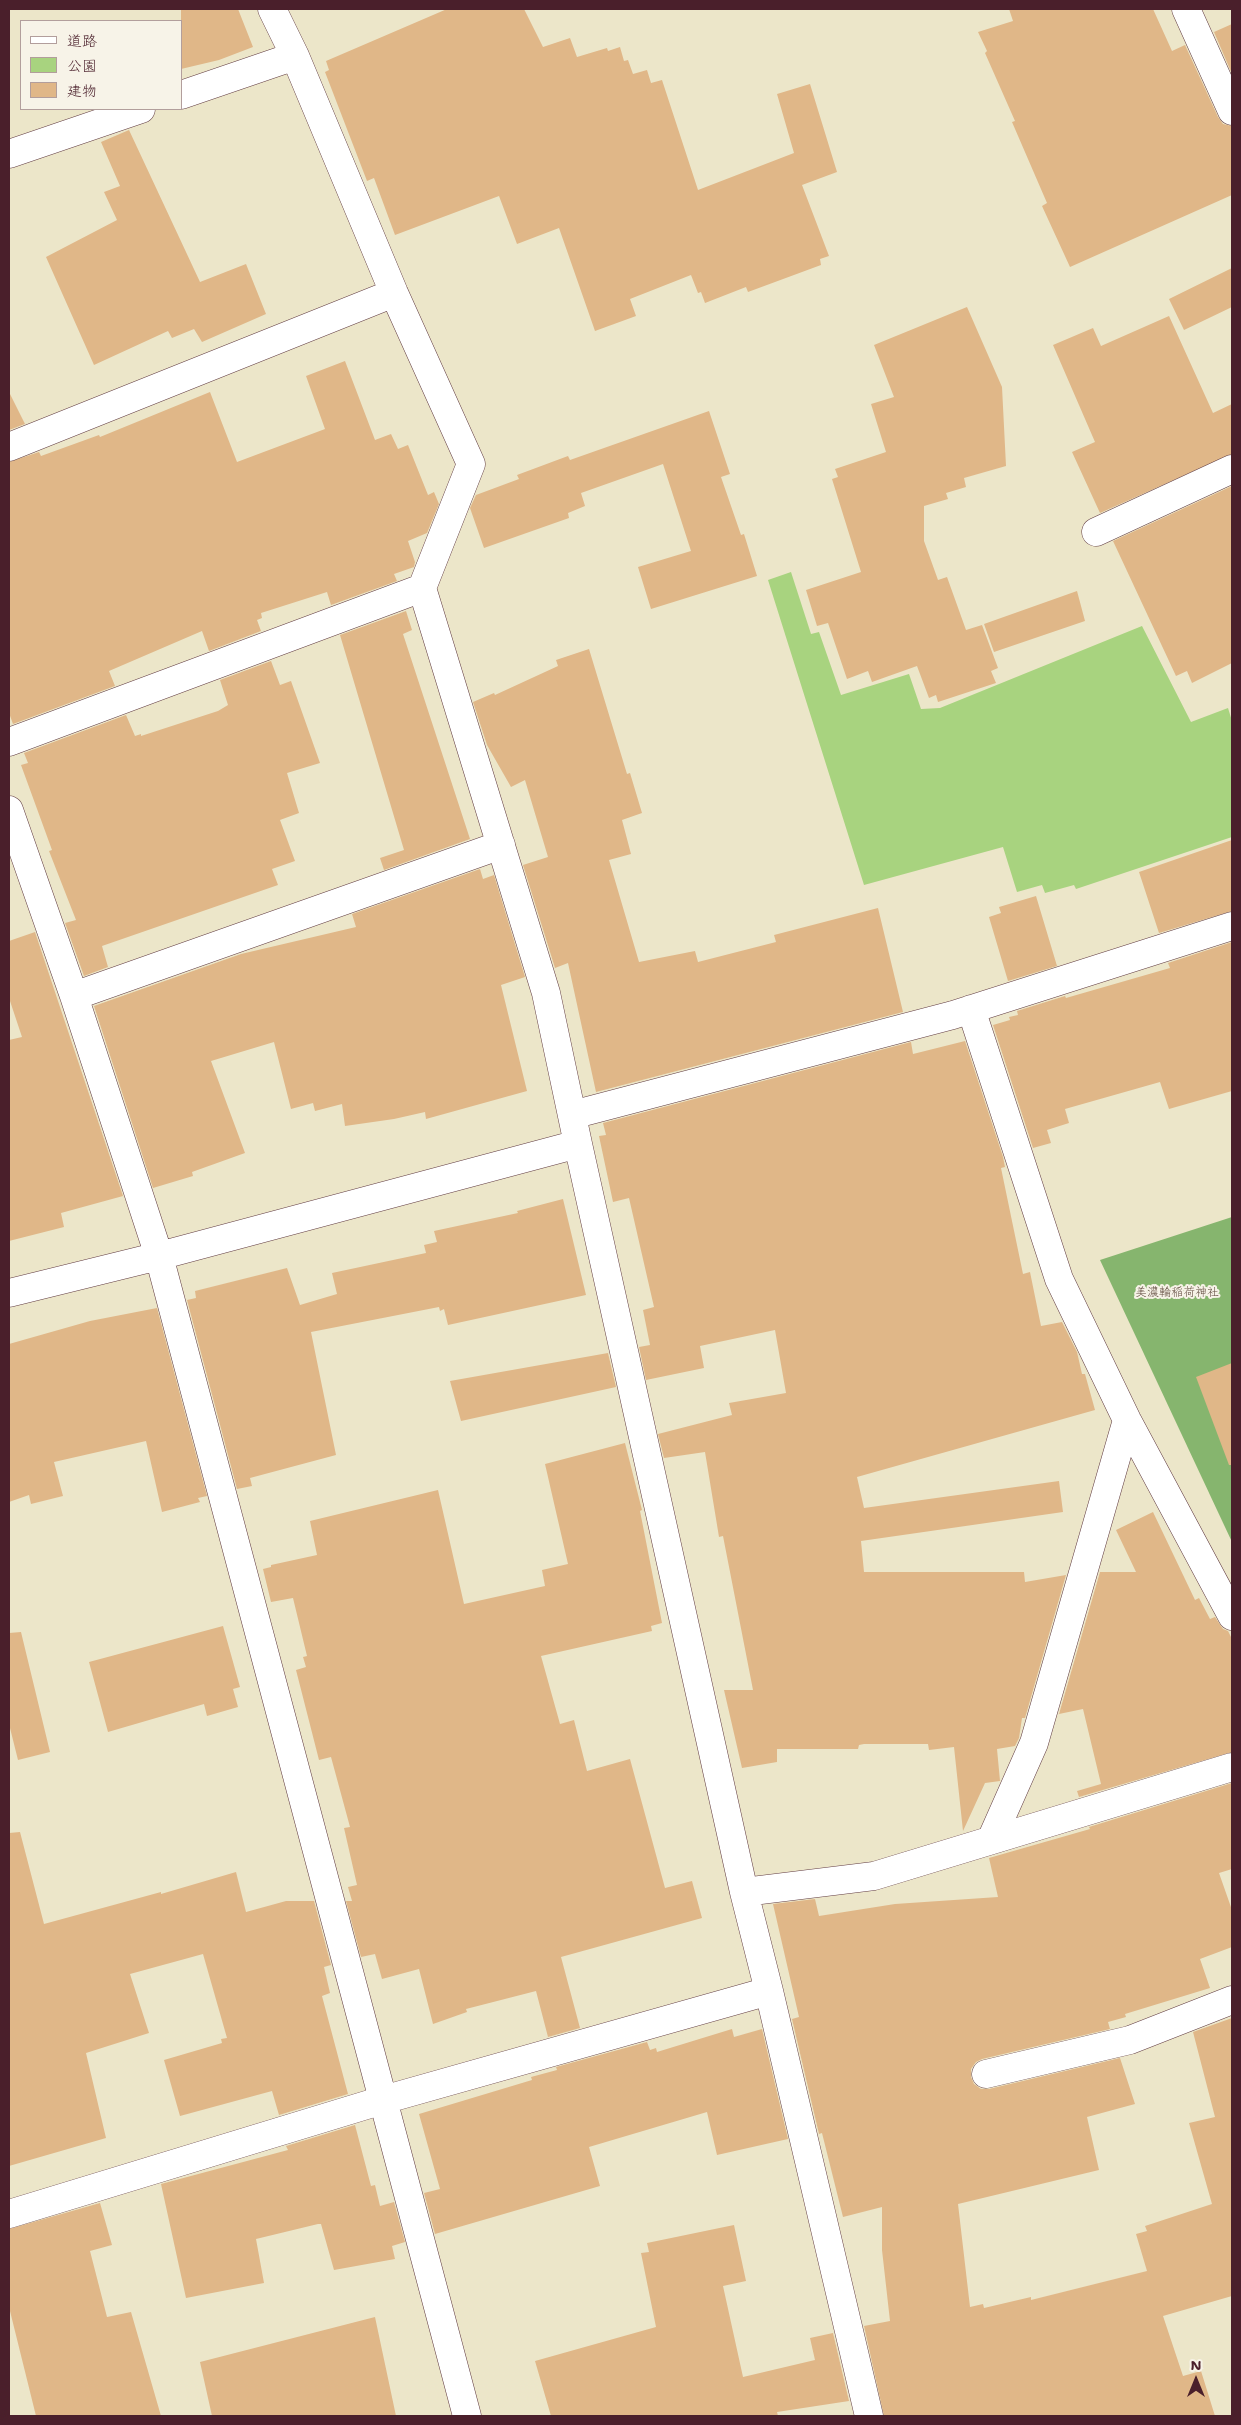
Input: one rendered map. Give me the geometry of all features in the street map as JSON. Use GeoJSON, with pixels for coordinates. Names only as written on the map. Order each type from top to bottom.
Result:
{"type":"FeatureCollection","features":[{"type":"Feature","properties":{"kind":"street"},"geometry":{"type":"LineString","coordinates":[[272,9],[294,56],[394,293],[471,464],[422,588],[546,993],[744,1892],[869,2416]]}},
{"type":"Feature","properties":{"kind":"street"},"geometry":{"type":"LineString","coordinates":[[1186,9],[1232,111]]}},
{"type":"Feature","properties":{"kind":"street"},"geometry":{"type":"LineString","coordinates":[[182,95],[294,56]]}},
{"type":"Feature","properties":{"kind":"street"},"geometry":{"type":"LineString","coordinates":[[9,154],[138,110]]}},
{"type":"Feature","properties":{"kind":"street"},"geometry":{"type":"LineString","coordinates":[[9,447],[394,293]]}},
{"type":"Feature","properties":{"kind":"street"},"geometry":{"type":"LineString","coordinates":[[1096,532],[1232,469]]}},
{"type":"Feature","properties":{"kind":"street"},"geometry":{"type":"LineString","coordinates":[[9,742],[422,588]]}},
{"type":"Feature","properties":{"kind":"street"},"geometry":{"type":"LineString","coordinates":[[9,810],[74,996],[159,1256],[466,2416]]}},
{"type":"Feature","properties":{"kind":"street"},"geometry":{"type":"LineString","coordinates":[[74,996],[501,845]]}},
{"type":"Feature","properties":{"kind":"street"},"geometry":{"type":"LineString","coordinates":[[572,1116],[971,1009],[1232,926]]}},
{"type":"Feature","properties":{"kind":"street"},"geometry":{"type":"LineString","coordinates":[[971,1009],[1059,1279],[1127,1420],[1232,1616]]}},
{"type":"Feature","properties":{"kind":"street"},"geometry":{"type":"LineString","coordinates":[[9,1293],[159,1256],[578,1144]]}},
{"type":"Feature","properties":{"kind":"street"},"geometry":{"type":"LineString","coordinates":[[991,1840],[1034,1743],[1127,1420]]}},
{"type":"Feature","properties":{"kind":"street"},"geometry":{"type":"LineString","coordinates":[[744,1892],[874,1876],[1232,1767]]}},
{"type":"Feature","properties":{"kind":"street"},"geometry":{"type":"LineString","coordinates":[[9,2214],[383,2100],[769,1991]]}},
{"type":"Feature","properties":{"kind":"street"},"geometry":{"type":"LineString","coordinates":[[986,2074],[1130,2040],[1232,2000]]}},
{"type":"Feature","properties":{"kind":"green space"},"geometry":{"type":"Polygon","coordinates":[[[791,572],[811,634],[819,632],[841,695],[909,674],[921,709],[940,708],[1142,626],[1191,722],[1228,708],[1232,721],[1232,837],[1076,889],[1074,885],[1045,893],[1042,885],[1017,892],[1003,847],[864,885],[768,580],[791,572]]]}},
{"type":"Feature","properties":{"kind":"green space","name":"美濃輪稲荷神社"},"geometry":{"type":"Polygon","coordinates":[[[1232,1217],[1232,1542],[1100,1260],[1232,1217]]]}},
{"type":"Feature","properties":{"kind":"building"},"geometry":{"type":"Polygon","coordinates":[[[181,9],[238,9],[253,47],[219,60],[182,69],[181,9]]]}},
{"type":"Feature","properties":{"kind":"building"},"geometry":{"type":"Polygon","coordinates":[[[447,9],[524,9],[543,47],[570,38],[577,57],[607,48],[608,51],[620,47],[624,61],[628,60],[633,74],[647,70],[651,83],[662,80],[698,190],[794,153],[777,94],[810,84],[837,172],[802,185],[829,256],[820,259],[821,265],[748,292],[746,287],[705,303],[701,292],[698,293],[691,275],[630,299],[636,316],[595,331],[559,228],[517,244],[499,196],[395,235],[374,178],[367,181],[325,72],[329,70],[326,61],[447,9]]]}},
{"type":"Feature","properties":{"kind":"building"},"geometry":{"type":"Polygon","coordinates":[[[1009,9],[1153,9],[1172,51],[1185,45],[1218,117],[1223,124],[1232,126],[1232,195],[1070,267],[1042,206],[1047,203],[1012,122],[1015,121],[985,53],[987,51],[978,32],[1013,21],[1009,9]]]}},
{"type":"Feature","properties":{"kind":"building"},"geometry":{"type":"Polygon","coordinates":[[[1232,24],[1232,74],[1214,32],[1232,24]]]}},
{"type":"Feature","properties":{"kind":"building"},"geometry":{"type":"Polygon","coordinates":[[[129,130],[200,282],[246,264],[266,314],[202,342],[194,329],[172,338],[168,331],[94,365],[46,257],[117,220],[104,192],[120,186],[101,142],[129,130]]]}},
{"type":"Feature","properties":{"kind":"building"},"geometry":{"type":"Polygon","coordinates":[[[1232,268],[1232,307],[1184,330],[1169,299],[1232,268]]]}},
{"type":"Feature","properties":{"kind":"building"},"geometry":{"type":"Polygon","coordinates":[[[967,307],[1002,387],[1006,466],[964,478],[966,487],[946,493],[948,499],[924,506],[924,541],[938,580],[947,577],[966,630],[982,625],[998,668],[991,671],[996,683],[938,702],[936,695],[929,698],[917,666],[872,682],[868,671],[847,679],[828,623],[817,626],[806,590],[861,572],[832,479],[838,477],[835,469],[886,452],[871,404],[894,397],[874,345],[967,307]]]}},
{"type":"Feature","properties":{"kind":"building"},"geometry":{"type":"Polygon","coordinates":[[[1169,316],[1213,413],[1232,404],[1232,454],[1100,513],[1072,452],[1095,442],[1053,345],[1093,328],[1101,346],[1169,316]]]}},
{"type":"Feature","properties":{"kind":"building"},"geometry":{"type":"Polygon","coordinates":[[[345,361],[375,440],[391,434],[398,449],[408,445],[428,495],[434,492],[439,504],[427,533],[408,541],[415,562],[414,567],[394,574],[397,581],[331,605],[327,592],[261,613],[262,618],[257,620],[261,631],[209,651],[202,631],[109,671],[115,686],[13,724],[9,713],[9,462],[39,452],[41,456],[99,435],[100,437],[210,392],[237,462],[325,429],[306,376],[345,361]]]}},
{"type":"Feature","properties":{"kind":"building"},"geometry":{"type":"Polygon","coordinates":[[[9,392],[25,424],[9,430],[9,392]]]}},
{"type":"Feature","properties":{"kind":"building"},"geometry":{"type":"Polygon","coordinates":[[[709,411],[730,474],[721,477],[741,535],[744,534],[757,576],[651,609],[638,567],[691,551],[663,464],[581,493],[585,506],[568,513],[569,518],[484,548],[470,508],[476,495],[519,479],[517,475],[568,456],[570,460],[709,411]]]}},
{"type":"Feature","properties":{"kind":"building"},"geometry":{"type":"Polygon","coordinates":[[[1232,486],[1232,663],[1192,683],[1187,671],[1176,676],[1113,541],[1232,486]]]}},
{"type":"Feature","properties":{"kind":"building"},"geometry":{"type":"Polygon","coordinates":[[[1077,591],[1085,621],[994,652],[984,624],[1077,591]]]}},
{"type":"Feature","properties":{"kind":"building"},"geometry":{"type":"Polygon","coordinates":[[[406,611],[412,630],[403,634],[470,839],[384,870],[380,858],[404,850],[340,635],[406,611]]]}},
{"type":"Feature","properties":{"kind":"building"},"geometry":{"type":"Polygon","coordinates":[[[589,649],[627,774],[630,773],[642,813],[622,820],[631,854],[609,860],[639,962],[695,951],[698,962],[776,942],[774,935],[878,908],[903,1012],[596,1092],[568,963],[555,968],[523,865],[548,857],[525,780],[511,787],[487,745],[473,702],[494,693],[495,695],[558,666],[556,660],[589,649]]]}},
{"type":"Feature","properties":{"kind":"building"},"geometry":{"type":"Polygon","coordinates":[[[271,661],[280,685],[291,681],[320,763],[287,773],[299,813],[280,820],[295,861],[272,869],[278,885],[102,946],[108,967],[84,976],[65,923],[76,920],[49,851],[52,850],[21,765],[28,763],[24,753],[126,715],[135,736],[141,734],[141,736],[218,711],[228,705],[220,680],[271,661]]]}},
{"type":"Feature","properties":{"kind":"building"},"geometry":{"type":"Polygon","coordinates":[[[1232,840],[1232,911],[1159,933],[1139,872],[1232,840]]]}},
{"type":"Feature","properties":{"kind":"building"},"geometry":{"type":"Polygon","coordinates":[[[480,869],[483,879],[494,875],[525,977],[501,985],[527,1091],[426,1119],[425,1112],[394,1119],[345,1126],[342,1104],[315,1111],[313,1103],[291,1109],[274,1042],[211,1061],[245,1153],[192,1172],[193,1176],[153,1188],[94,1006],[241,954],[356,927],[352,914],[480,869]]]}},
{"type":"Feature","properties":{"kind":"building"},"geometry":{"type":"Polygon","coordinates":[[[1036,896],[1057,966],[1008,981],[989,917],[1001,913],[999,907],[1036,896]]]}},
{"type":"Feature","properties":{"kind":"building"},"geometry":{"type":"Polygon","coordinates":[[[35,932],[123,1196],[61,1213],[64,1227],[9,1241],[9,1040],[22,1037],[9,998],[9,941],[35,932]]]}},
{"type":"Feature","properties":{"kind":"building"},"geometry":{"type":"Polygon","coordinates":[[[1232,942],[1232,1091],[1169,1109],[1160,1082],[1065,1109],[1069,1123],[1047,1130],[1051,1143],[1033,1148],[993,1025],[1010,1020],[1009,1017],[1018,1015],[1017,1011],[1170,968],[1168,963],[1232,942]]]}},
{"type":"Feature","properties":{"kind":"building"},"geometry":{"type":"Polygon","coordinates":[[[965,1041],[1003,1157],[1005,1167],[1001,1168],[1023,1274],[1030,1272],[1041,1326],[1062,1322],[1077,1352],[1082,1374],[1085,1374],[1095,1410],[857,1477],[864,1508],[1059,1481],[1063,1512],[861,1541],[864,1572],[1024,1572],[1025,1582],[1066,1575],[1025,1718],[1022,1718],[1019,1738],[1015,1746],[997,1749],[1000,1781],[985,1783],[963,1831],[954,1747],[929,1750],[928,1744],[864,1744],[859,1745],[858,1749],[777,1749],[777,1762],[742,1768],[724,1690],[753,1690],[723,1536],[719,1537],[705,1452],[664,1458],[658,1434],[732,1415],[729,1403],[786,1393],[775,1330],[700,1346],[704,1368],[646,1380],[639,1347],[650,1345],[643,1310],[654,1307],[629,1198],[613,1202],[599,1136],[606,1135],[603,1123],[911,1042],[913,1054],[965,1041]]]}},
{"type":"Feature","properties":{"kind":"building"},"geometry":{"type":"Polygon","coordinates":[[[563,1199],[586,1295],[448,1325],[444,1309],[440,1311],[439,1307],[311,1332],[336,1455],[250,1478],[252,1486],[237,1489],[187,1300],[196,1298],[195,1291],[287,1268],[300,1305],[337,1294],[332,1273],[426,1253],[424,1245],[437,1242],[434,1231],[518,1213],[517,1211],[563,1199]]]}},
{"type":"Feature","properties":{"kind":"building"},"geometry":{"type":"Polygon","coordinates":[[[157,1308],[207,1496],[198,1498],[200,1502],[162,1512],[146,1441],[54,1462],[63,1496],[31,1504],[29,1495],[9,1502],[9,1344],[90,1321],[157,1308]]]}},
{"type":"Feature","properties":{"kind":"building"},"geometry":{"type":"Polygon","coordinates":[[[608,1353],[616,1387],[461,1421],[450,1381],[608,1353]]]}},
{"type":"Feature","properties":{"kind":"building"},"geometry":{"type":"Polygon","coordinates":[[[1232,1363],[1232,1465],[1229,1465],[1196,1377],[1232,1363]]]}},
{"type":"Feature","properties":{"kind":"building"},"geometry":{"type":"Polygon","coordinates":[[[625,1443],[642,1510],[640,1511],[662,1623],[651,1626],[652,1631],[541,1656],[560,1724],[574,1720],[587,1771],[630,1759],[665,1888],[692,1881],[702,1918],[561,1957],[580,2028],[548,2037],[536,1991],[466,2009],[467,2012],[433,2024],[419,1969],[382,1979],[375,1954],[361,1957],[346,1901],[352,1901],[348,1887],[357,1885],[344,1828],[350,1827],[331,1757],[319,1760],[296,1670],[306,1667],[303,1657],[307,1656],[293,1598],[271,1602],[263,1569],[271,1567],[271,1565],[317,1555],[310,1521],[438,1490],[464,1604],[545,1586],[542,1570],[568,1564],[545,1464],[625,1443]]]}},
{"type":"Feature","properties":{"kind":"building"},"geometry":{"type":"Polygon","coordinates":[[[1153,1512],[1195,1600],[1199,1598],[1210,1619],[1215,1617],[1223,1629],[1228,1631],[1232,1639],[1232,1752],[1079,1797],[1077,1791],[1101,1784],[1083,1709],[1059,1714],[1100,1572],[1136,1572],[1116,1530],[1153,1512]]]}},
{"type":"Feature","properties":{"kind":"building"},"geometry":{"type":"Polygon","coordinates":[[[223,1626],[240,1687],[233,1689],[238,1707],[207,1716],[204,1704],[108,1732],[89,1662],[223,1626]]]}},
{"type":"Feature","properties":{"kind":"building"},"geometry":{"type":"Polygon","coordinates":[[[21,1632],[50,1752],[18,1760],[9,1724],[9,1633],[21,1632]]]}},
{"type":"Feature","properties":{"kind":"building"},"geometry":{"type":"Polygon","coordinates":[[[1232,1783],[1232,1869],[1219,1873],[1232,1910],[1232,1947],[1200,1959],[1210,1988],[1125,2014],[1126,2017],[1108,2022],[1110,2029],[982,2059],[976,2062],[971,2069],[971,2077],[974,2084],[981,2089],[989,2089],[1120,2058],[1135,2104],[1087,2117],[1099,2170],[958,2204],[970,2307],[983,2304],[984,2308],[1031,2297],[1031,2300],[1147,2271],[1136,2234],[1147,2231],[1145,2226],[1212,2204],[1189,2123],[1215,2117],[1193,2032],[1232,2018],[1232,2296],[1163,2316],[1183,2376],[1201,2371],[1215,2416],[884,2416],[864,2326],[890,2321],[882,2250],[882,2207],[843,2217],[822,2133],[819,2134],[792,2019],[799,2017],[773,1904],[815,1899],[819,1916],[895,1904],[998,1897],[989,1858],[1090,1829],[1089,1827],[1232,1783]]]}},
{"type":"Feature","properties":{"kind":"building"},"geometry":{"type":"Polygon","coordinates":[[[20,1832],[44,1924],[161,1892],[161,1894],[236,1872],[246,1912],[286,1901],[314,1901],[331,1965],[324,1967],[330,1993],[322,1996],[348,2094],[279,2115],[272,2091],[180,2116],[164,2060],[222,2043],[221,2039],[227,2038],[203,1954],[130,1974],[149,2033],[86,2053],[106,2138],[9,2166],[9,1833],[20,1832]]]}},
{"type":"Feature","properties":{"kind":"building"},"geometry":{"type":"Polygon","coordinates":[[[732,2029],[734,2037],[762,2029],[788,2139],[717,2155],[707,2112],[589,2147],[600,2186],[435,2234],[424,2193],[440,2189],[419,2114],[532,2080],[531,2077],[557,2070],[556,2067],[647,2042],[650,2050],[656,2048],[657,2052],[732,2029]]]}},
{"type":"Feature","properties":{"kind":"building"},"geometry":{"type":"Polygon","coordinates":[[[355,2125],[371,2186],[375,2185],[380,2206],[394,2202],[405,2242],[392,2246],[395,2259],[334,2270],[321,2224],[318,2224],[256,2239],[264,2283],[186,2298],[161,2184],[288,2150],[286,2146],[355,2125]]]}},
{"type":"Feature","properties":{"kind":"building"},"geometry":{"type":"Polygon","coordinates":[[[100,2203],[112,2245],[90,2251],[107,2317],[131,2312],[161,2416],[36,2416],[9,2307],[9,2229],[100,2203]]]}},
{"type":"Feature","properties":{"kind":"building"},"geometry":{"type":"Polygon","coordinates":[[[734,2225],[746,2281],[723,2286],[743,2377],[815,2360],[810,2338],[833,2333],[849,2401],[777,2412],[778,2416],[551,2416],[535,2361],[656,2327],[641,2253],[649,2252],[647,2243],[734,2225]]]}},
{"type":"Feature","properties":{"kind":"building"},"geometry":{"type":"Polygon","coordinates":[[[375,2317],[396,2416],[212,2416],[200,2362],[375,2317]]]}}]}
